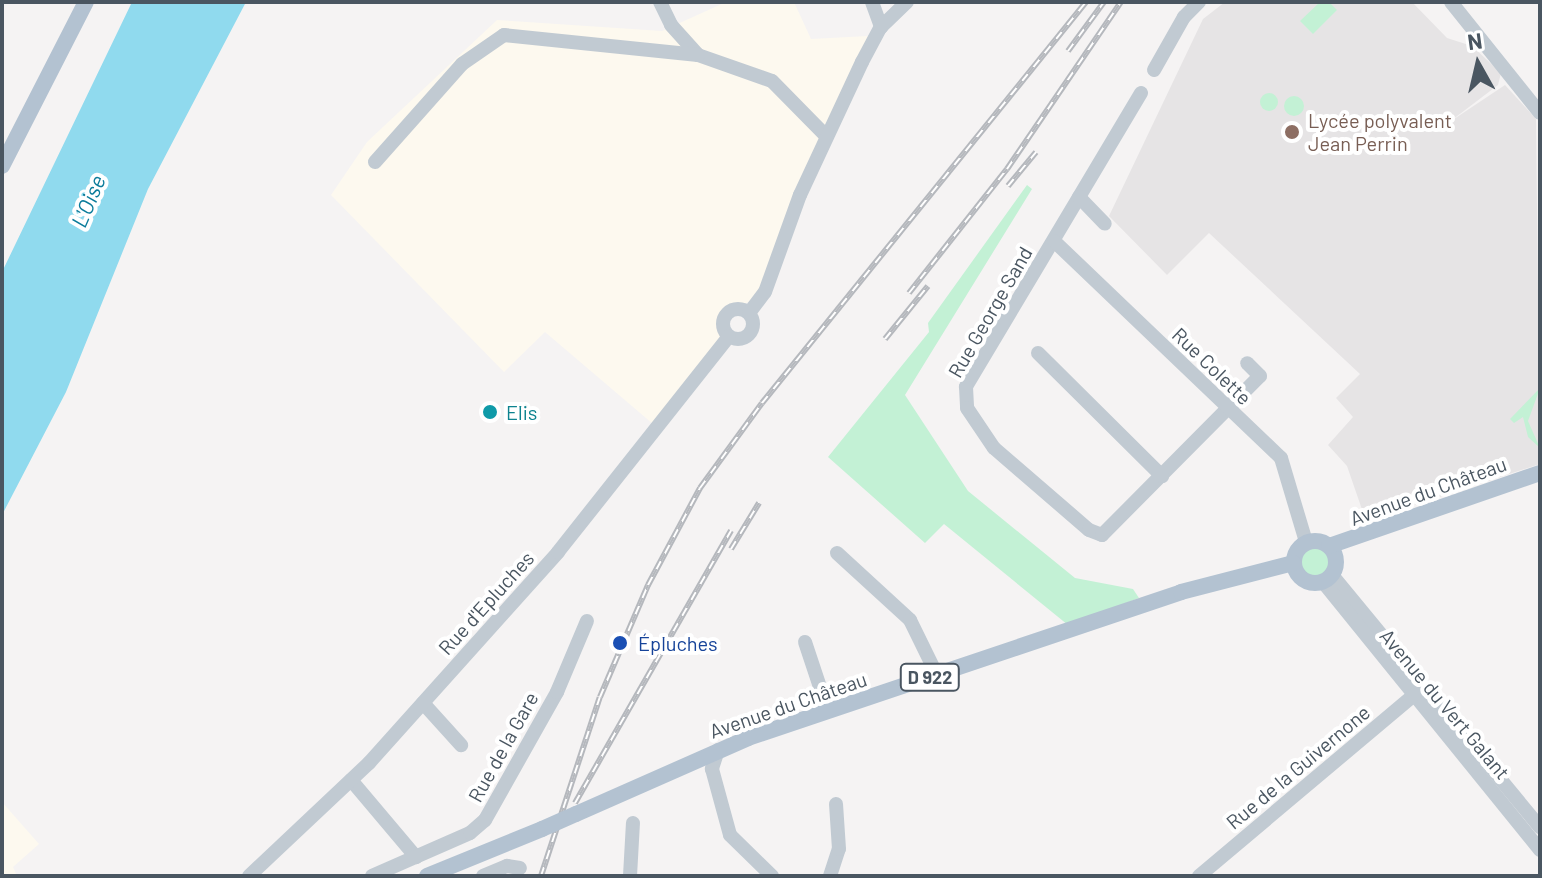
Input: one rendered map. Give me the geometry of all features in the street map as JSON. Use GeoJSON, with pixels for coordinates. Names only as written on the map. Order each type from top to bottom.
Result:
{"type":"FeatureCollection","features":[{"type":"Feature","properties":{"kind":"main road"},"geometry":{"type":"LineString","coordinates":[[2,166],[86,2]]}},
{"type":"Feature","properties":{"kind":"main road","name":"Avenue du Château"},"geometry":{"type":"LineString","coordinates":[[1330,566],[1540,473]]}},
{"type":"Feature","properties":{"kind":"main road","name":"Avenue du Château"},"geometry":{"type":"LineString","coordinates":[[1330,566],[1360,543],[1540,484]]}},
{"type":"Feature","properties":{"kind":"main road"},"geometry":{"type":"LineString","coordinates":[[1306,542],[1330,566],[1306,582],[1293,563],[1306,542]]}},
{"type":"Feature","properties":{"kind":"main road","name":"Avenue du Château"},"geometry":{"type":"LineString","coordinates":[[427,876],[542,829],[718,750],[1181,592],[1293,563]]}},
{"type":"Feature","properties":{"kind":"street"},"geometry":{"type":"LineString","coordinates":[[660,2],[671,25],[698,55]]}},
{"type":"Feature","properties":{"kind":"street"},"geometry":{"type":"LineString","coordinates":[[872,2],[881,27]]}},
{"type":"Feature","properties":{"kind":"street"},"geometry":{"type":"LineString","coordinates":[[749,313],[765,292],[827,137],[889,8],[907,2]]}},
{"type":"Feature","properties":{"kind":"street"},"geometry":{"type":"LineString","coordinates":[[1154,70],[1184,17],[1199,2]]}},
{"type":"Feature","properties":{"kind":"street"},"geometry":{"type":"LineString","coordinates":[[1451,2],[1540,113]]}},
{"type":"Feature","properties":{"kind":"street"},"geometry":{"type":"LineString","coordinates":[[375,162],[462,64],[504,35],[698,55],[772,81],[827,137]]}},
{"type":"Feature","properties":{"kind":"street","name":"Rue George Sand"},"geometry":{"type":"LineString","coordinates":[[1141,93],[966,387],[967,408],[994,448],[1089,530],[1102,535],[1260,376],[1247,363]]}},
{"type":"Feature","properties":{"kind":"street"},"geometry":{"type":"LineString","coordinates":[[1079,197],[1105,224]]}},
{"type":"Feature","properties":{"kind":"street","name":"Rue Colette"},"geometry":{"type":"LineString","coordinates":[[1054,241],[1281,458],[1306,542]]}},
{"type":"Feature","properties":{"kind":"street"},"geometry":{"type":"LineString","coordinates":[[735,309],[749,313],[753,327],[748,335],[729,336],[723,323],[727,314],[735,309]]}},
{"type":"Feature","properties":{"kind":"street","name":"Rue d'Epluches"},"geometry":{"type":"LineString","coordinates":[[249,876],[351,780],[423,703],[589,516],[729,336]]}},
{"type":"Feature","properties":{"kind":"street"},"geometry":{"type":"LineString","coordinates":[[1038,353],[1162,476]]}},
{"type":"Feature","properties":{"kind":"street"},"geometry":{"type":"LineString","coordinates":[[837,553],[910,620],[937,675]]}},
{"type":"Feature","properties":{"kind":"street","name":"Avenue du Vert Galant"},"geometry":{"type":"LineString","coordinates":[[1330,566],[1417,692],[1540,850]]}},
{"type":"Feature","properties":{"kind":"street","name":"Rue de la Gare"},"geometry":{"type":"LineString","coordinates":[[372,876],[470,833],[485,820],[557,692],[587,621]]}},
{"type":"Feature","properties":{"kind":"street"},"geometry":{"type":"LineString","coordinates":[[805,642],[828,711]]}},
{"type":"Feature","properties":{"kind":"street","name":"Avenue du Vert Galant"},"geometry":{"type":"LineString","coordinates":[[1417,692],[1540,827]]}},
{"type":"Feature","properties":{"kind":"street","name":"Rue de la Guivernone"},"geometry":{"type":"LineString","coordinates":[[1199,876],[1417,692]]}},
{"type":"Feature","properties":{"kind":"street"},"geometry":{"type":"LineString","coordinates":[[423,703],[461,745]]}},
{"type":"Feature","properties":{"kind":"street"},"geometry":{"type":"LineString","coordinates":[[718,750],[712,769],[730,835],[772,876]]}},
{"type":"Feature","properties":{"kind":"street"},"geometry":{"type":"LineString","coordinates":[[695,760],[712,769]]}},
{"type":"Feature","properties":{"kind":"street"},"geometry":{"type":"LineString","coordinates":[[351,780],[416,857]]}},
{"type":"Feature","properties":{"kind":"street"},"geometry":{"type":"LineString","coordinates":[[830,876],[839,849],[836,804]]}},
{"type":"Feature","properties":{"kind":"street"},"geometry":{"type":"LineString","coordinates":[[630,876],[633,823]]}},
{"type":"Feature","properties":{"kind":"street"},"geometry":{"type":"LineString","coordinates":[[483,876],[507,866],[520,868]]}},
{"type":"Feature","properties":{"kind":"shaded area"},"geometry":{"type":"Polygon","coordinates":[[[726,2],[794,2],[811,39],[868,36],[802,181],[760,297],[725,312],[723,339],[653,424],[545,332],[504,372],[331,195],[367,142],[497,20],[662,31],[726,2]]]}},
{"type":"Feature","properties":{"kind":"shaded area"},"geometry":{"type":"Polygon","coordinates":[[[1225,2],[1412,2],[1447,38],[1472,46],[1501,73],[1498,85],[1448,123],[1505,85],[1536,119],[1540,464],[1366,521],[1347,466],[1328,445],[1353,417],[1336,398],[1360,374],[1209,233],[1167,275],[1109,216],[1203,19],[1225,2]]]}},
{"type":"Feature","properties":{"kind":"shaded area"},"geometry":{"type":"Polygon","coordinates":[[[2,802],[39,844],[13,867],[17,876],[2,876],[2,802]]]}},
{"type":"Feature","properties":{"kind":"green space"},"geometry":{"type":"Polygon","coordinates":[[[1320,2],[1329,2],[1337,10],[1313,34],[1300,21],[1320,2]]]}},
{"type":"Feature","properties":{"kind":"green space"},"geometry":{"type":"Polygon","coordinates":[[[1265,93],[1273,93],[1278,102],[1276,109],[1265,111],[1260,106],[1260,98],[1265,93]]]}},
{"type":"Feature","properties":{"kind":"green space"},"geometry":{"type":"Polygon","coordinates":[[[1294,96],[1301,99],[1304,106],[1301,113],[1294,116],[1287,113],[1284,106],[1287,99],[1294,96]]]}},
{"type":"Feature","properties":{"kind":"green space"},"geometry":{"type":"Polygon","coordinates":[[[1027,185],[1032,189],[905,395],[968,491],[1075,578],[1133,589],[1139,598],[1068,625],[944,524],[925,543],[828,457],[929,332],[928,323],[1027,185]]]}},
{"type":"Feature","properties":{"kind":"green space"},"geometry":{"type":"Polygon","coordinates":[[[1540,388],[1528,421],[1540,448],[1528,437],[1523,417],[1514,423],[1510,419],[1540,388]]]}},
{"type":"Feature","properties":{"kind":"green space"},"geometry":{"type":"Polygon","coordinates":[[[1315,547],[1326,551],[1330,562],[1326,573],[1315,577],[1304,573],[1300,562],[1304,551],[1315,547]]]}},
{"type":"Feature","properties":{"kind":"water","name":"L'Oise"},"geometry":{"type":"Polygon","coordinates":[[[132,2],[246,2],[148,189],[66,392],[2,515],[2,272],[132,2]]]}},
{"type":"Feature","properties":{"kind":"railway"},"geometry":{"type":"LineString","coordinates":[[541,876],[600,697],[648,585],[700,488],[762,403],[1086,2]]}},
{"type":"Feature","properties":{"kind":"railway"},"geometry":{"type":"LineString","coordinates":[[1068,51],[1104,2]]}},
{"type":"Feature","properties":{"kind":"railway"},"geometry":{"type":"LineString","coordinates":[[909,293],[1007,169],[1121,2]]}},
{"type":"Feature","properties":{"kind":"railway"},"geometry":{"type":"LineString","coordinates":[[1008,186],[1036,152]]}},
{"type":"Feature","properties":{"kind":"railway"},"geometry":{"type":"LineString","coordinates":[[885,339],[928,286]]}},
{"type":"Feature","properties":{"kind":"railway"},"geometry":{"type":"LineString","coordinates":[[731,549],[759,503]]}},
{"type":"Feature","properties":{"kind":"railway"},"geometry":{"type":"LineString","coordinates":[[575,803],[731,531]]}},
{"type":"Feature","properties":{"kind":"place","name":"Lycée polyvalent Jean Perrin"},"geometry":{"type":"Point","coordinates":[1292,132]}},
{"type":"Feature","properties":{"kind":"place","name":"Elis"},"geometry":{"type":"Point","coordinates":[490,412]}},
{"type":"Feature","properties":{"kind":"place","name":"Épluches"},"geometry":{"type":"Point","coordinates":[620,643]}}]}
